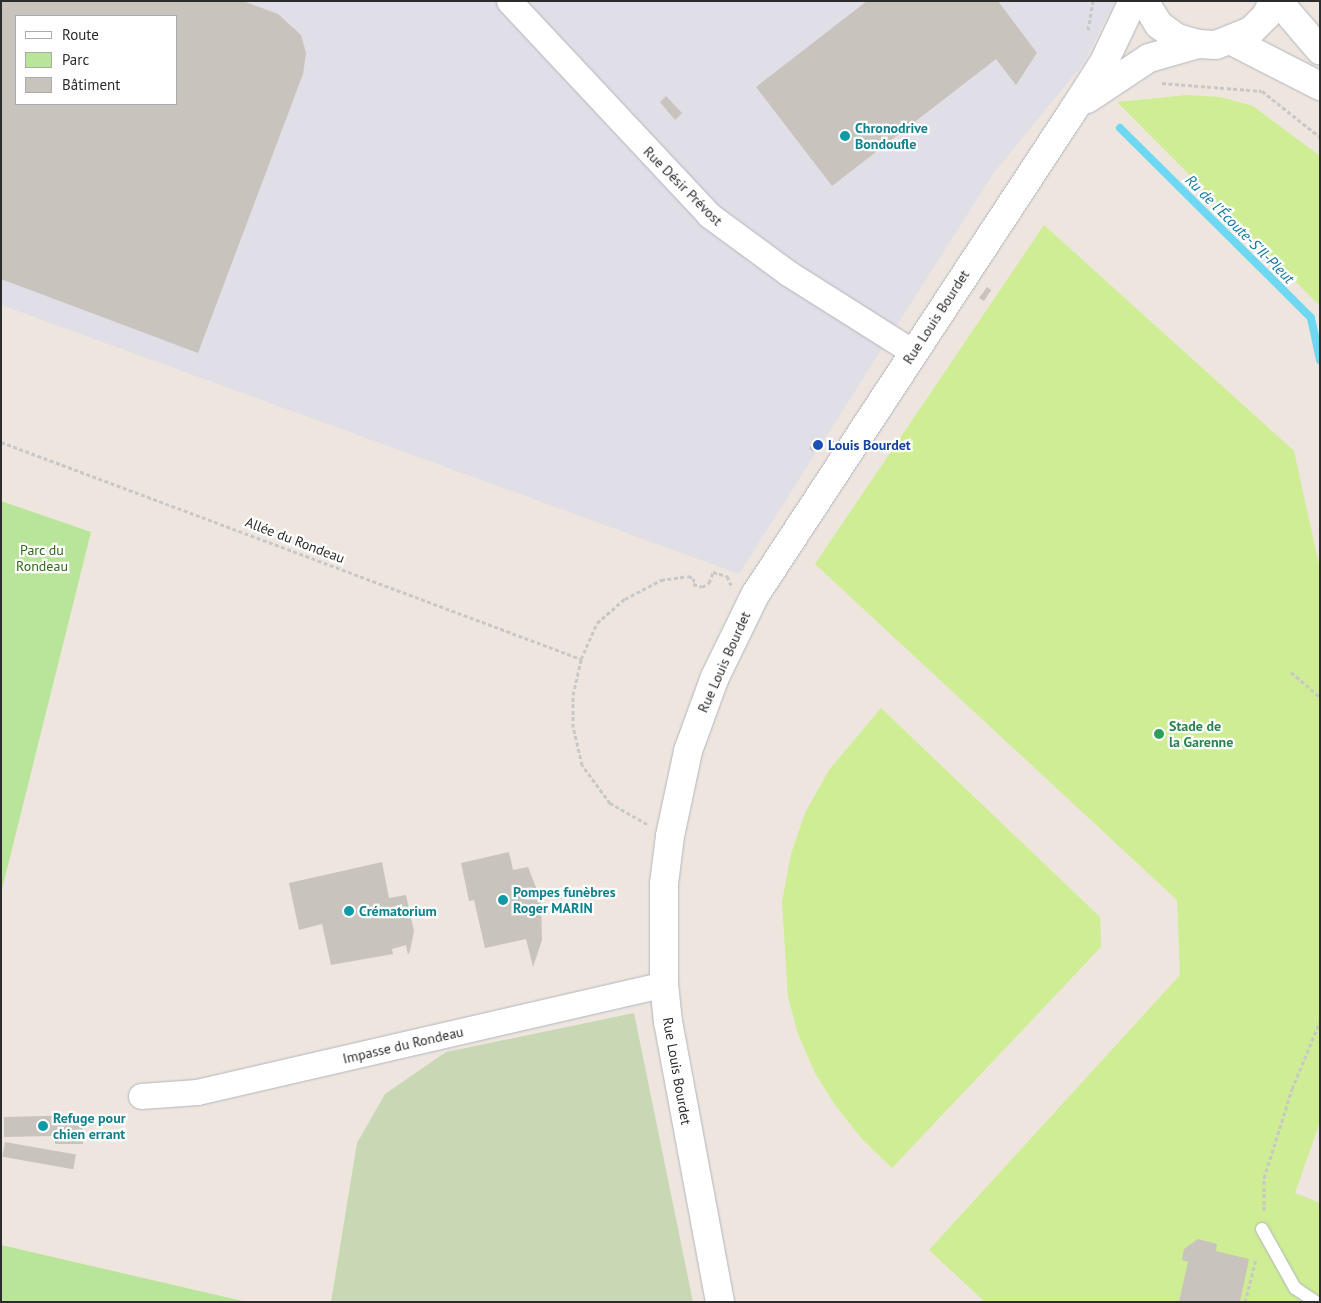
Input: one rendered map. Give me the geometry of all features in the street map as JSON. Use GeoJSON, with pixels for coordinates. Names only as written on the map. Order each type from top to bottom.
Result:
{"type":"FeatureCollection","features":[{"type":"Feature","properties":{"kind":"street","name":"Rue Désir Prévost"},"geometry":{"type":"LineString","coordinates":[[509,1],[709,215],[788,274],[913,352]]}},
{"type":"Feature","properties":{"kind":"street","name":"Rue Louis Bourdet"},"geometry":{"type":"LineString","coordinates":[[720,1302],[678,1079],[664,984],[662,930],[670,836],[688,751],[700,714],[755,595],[1104,62],[1133,1]]}},
{"type":"Feature","properties":{"kind":"street"},"geometry":{"type":"LineString","coordinates":[[1144,1],[1159,25],[1177,38],[1198,44],[1232,41],[1251,31],[1266,16],[1273,1]]}},
{"type":"Feature","properties":{"kind":"street"},"geometry":{"type":"LineString","coordinates":[[1278,1],[1320,50]]}},
{"type":"Feature","properties":{"kind":"street"},"geometry":{"type":"LineString","coordinates":[[1232,41],[1320,86]]}},
{"type":"Feature","properties":{"kind":"street","name":"Rue Louis Bourdet"},"geometry":{"type":"LineString","coordinates":[[1074,109],[1149,58],[1198,44]]}},
{"type":"Feature","properties":{"kind":"street","name":"Impasse du Rondeau"},"geometry":{"type":"LineString","coordinates":[[141,1096],[197,1092],[664,984]]}},
{"type":"Feature","properties":{"kind":"lane"},"geometry":{"type":"LineString","coordinates":[[1262,1229],[1295,1288],[1316,1302]]}},
{"type":"Feature","properties":{"kind":"path"},"geometry":{"type":"LineString","coordinates":[[1086,35],[1093,1]]}},
{"type":"Feature","properties":{"kind":"path"},"geometry":{"type":"LineString","coordinates":[[1158,83],[1262,91],[1320,136]]}},
{"type":"Feature","properties":{"kind":"path","name":"Allée du Rondeau"},"geometry":{"type":"LineString","coordinates":[[1,442],[581,659]]}},
{"type":"Feature","properties":{"kind":"path"},"geometry":{"type":"LineString","coordinates":[[670,836],[610,803],[582,765],[573,727],[574,696],[581,659],[596,623],[625,599],[661,580],[688,576],[694,578],[692,584],[702,587],[709,583],[713,572],[727,576],[732,588],[755,595]]}},
{"type":"Feature","properties":{"kind":"path"},"geometry":{"type":"LineString","coordinates":[[1291,672],[1320,697]]}},
{"type":"Feature","properties":{"kind":"path"},"geometry":{"type":"LineString","coordinates":[[1246,1302],[1262,1229],[1264,1178],[1292,1088],[1320,1021]]}},
{"type":"Feature","properties":{"kind":"shaded area"},"geometry":{"type":"Polygon","coordinates":[[[1,1],[1115,1],[1083,64],[993,174],[739,574],[1,305],[1,1]]]}},
{"type":"Feature","properties":{"kind":"green space"},"geometry":{"type":"Polygon","coordinates":[[[1187,95],[1220,97],[1253,106],[1320,156],[1320,306],[1117,102],[1187,95]]]}},
{"type":"Feature","properties":{"kind":"green space","name":"Stade de la Garenne"},"geometry":{"type":"Polygon","coordinates":[[[1044,225],[1294,451],[1320,569],[1320,1122],[1295,1193],[1320,1203],[1320,1302],[985,1302],[929,1250],[1180,975],[1177,900],[815,564],[1044,225]]]}},
{"type":"Feature","properties":{"kind":"green space","name":"Parc du Rondeau"},"geometry":{"type":"Polygon","coordinates":[[[1,501],[91,532],[1,893],[1,501]]]}},
{"type":"Feature","properties":{"kind":"green space"},"geometry":{"type":"Polygon","coordinates":[[[881,708],[1100,917],[1101,947],[892,1168],[862,1139],[835,1105],[815,1073],[798,1034],[788,997],[782,902],[791,854],[805,813],[829,770],[881,708]]]}},
{"type":"Feature","properties":{"kind":"green space"},"geometry":{"type":"Polygon","coordinates":[[[634,1013],[693,1302],[331,1302],[357,1143],[385,1094],[446,1052],[634,1013]]]}},
{"type":"Feature","properties":{"kind":"green space"},"geometry":{"type":"Polygon","coordinates":[[[1,1245],[247,1302],[1,1302],[1,1245]]]}},
{"type":"Feature","properties":{"kind":"building"},"geometry":{"type":"Polygon","coordinates":[[[1,1],[243,1],[278,14],[301,35],[306,53],[303,74],[198,353],[1,279],[1,1]]]}},
{"type":"Feature","properties":{"kind":"building","name":"Chronodrive Bondoufle"},"geometry":{"type":"Polygon","coordinates":[[[867,1],[998,1],[1037,53],[1016,85],[996,59],[832,186],[756,87],[867,1]]]}},
{"type":"Feature","properties":{"kind":"building"},"geometry":{"type":"Polygon","coordinates":[[[666,96],[682,113],[675,120],[660,102],[666,96]]]}},
{"type":"Feature","properties":{"kind":"building"},"geometry":{"type":"Polygon","coordinates":[[[987,287],[991,290],[984,301],[979,298],[987,287]]]}},
{"type":"Feature","properties":{"kind":"building"},"geometry":{"type":"Polygon","coordinates":[[[817,438],[821,441],[813,451],[809,448],[817,438]]]}},
{"type":"Feature","properties":{"kind":"building","name":"Pompes funèbres Roger MARIN"},"geometry":{"type":"Polygon","coordinates":[[[509,852],[513,870],[528,867],[541,900],[542,940],[533,967],[526,939],[485,948],[474,900],[469,901],[461,863],[509,852]]]}},
{"type":"Feature","properties":{"kind":"building","name":"Crématorium"},"geometry":{"type":"Polygon","coordinates":[[[382,862],[389,898],[406,895],[414,931],[410,951],[408,955],[406,945],[392,949],[393,954],[331,965],[322,924],[299,930],[289,883],[382,862]]]}},
{"type":"Feature","properties":{"kind":"building","name":"Refuge pour chien errant"},"geometry":{"type":"Polygon","coordinates":[[[82,1115],[83,1144],[55,1144],[55,1136],[4,1137],[4,1117],[82,1115]]]}},
{"type":"Feature","properties":{"kind":"building","name":"Refuge pour chien errant"},"geometry":{"type":"Polygon","coordinates":[[[5,1142],[76,1155],[73,1169],[2,1157],[5,1142]]]}},
{"type":"Feature","properties":{"kind":"building"},"geometry":{"type":"Polygon","coordinates":[[[1198,1239],[1217,1244],[1216,1251],[1249,1259],[1240,1302],[1179,1302],[1188,1262],[1182,1260],[1184,1249],[1198,1239]]]}},
{"type":"Feature","properties":{"kind":"waterway","name":"Ru de l'Écoute-S'Il-Pleut"},"geometry":{"type":"LineString","coordinates":[[1120,128],[1311,318],[1320,360]]}},
{"type":"Feature","properties":{"kind":"place","name":"Chronodrive Bondoufle"},"geometry":{"type":"Point","coordinates":[845,136]}},
{"type":"Feature","properties":{"kind":"place","name":"Louis Bourdet"},"geometry":{"type":"Point","coordinates":[818,445]}},
{"type":"Feature","properties":{"kind":"place","name":"Stade de la Garenne"},"geometry":{"type":"Point","coordinates":[1159,734]}},
{"type":"Feature","properties":{"kind":"place","name":"Pompes funèbres Roger MARIN"},"geometry":{"type":"Point","coordinates":[503,900]}},
{"type":"Feature","properties":{"kind":"place","name":"Crématorium"},"geometry":{"type":"Point","coordinates":[349,911]}},
{"type":"Feature","properties":{"kind":"place","name":"Refuge pour chien errant"},"geometry":{"type":"Point","coordinates":[43,1126]}}]}
